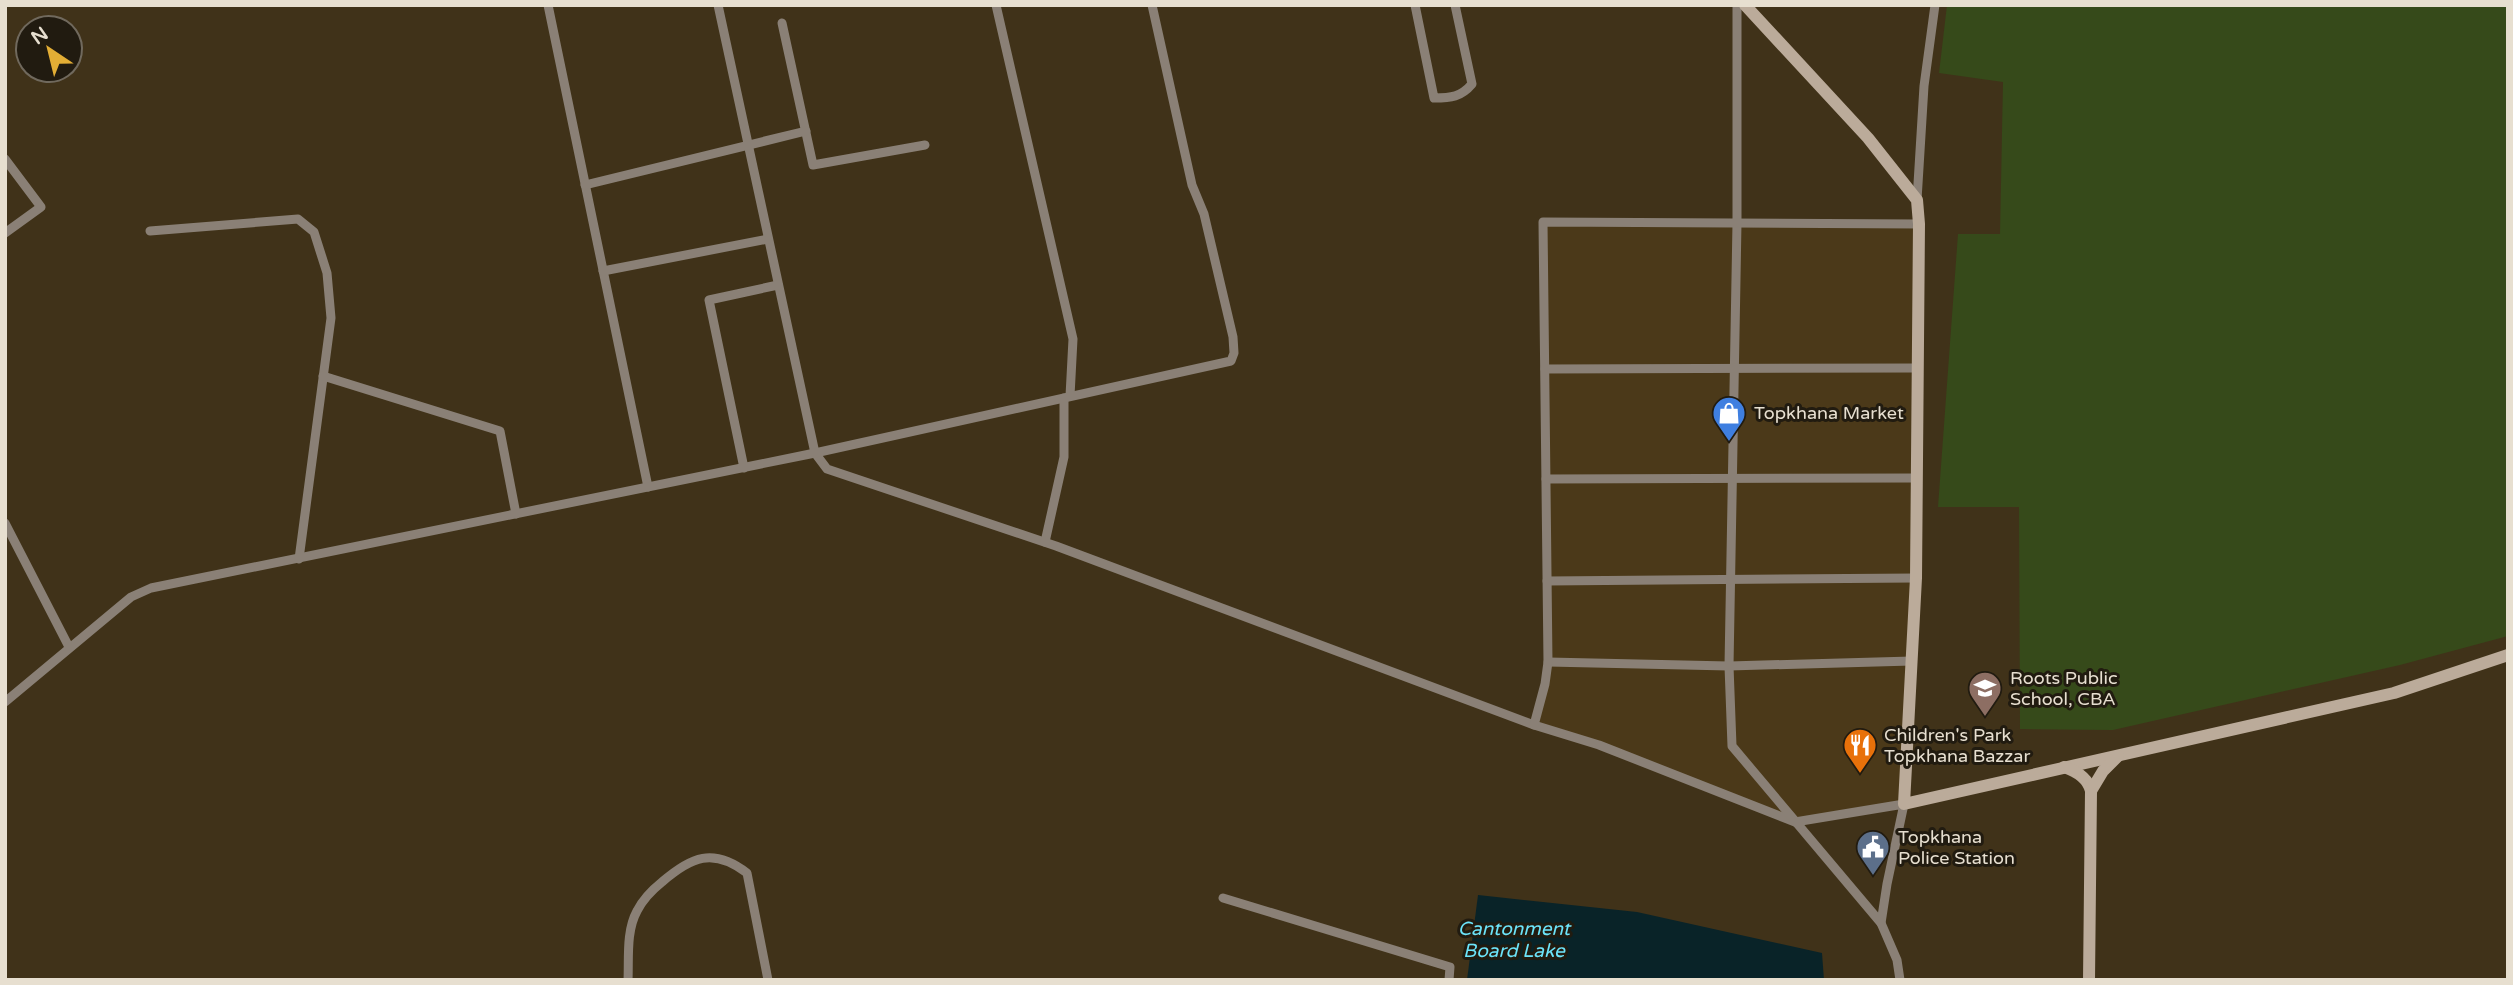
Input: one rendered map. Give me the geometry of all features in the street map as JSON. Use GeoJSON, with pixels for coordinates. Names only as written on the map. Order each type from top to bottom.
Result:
{"type":"FeatureCollection","features":[{"type":"Feature","properties":{"kind":"street"},"geometry":{"type":"LineString","coordinates":[[548,5],[648,487]]}},
{"type":"Feature","properties":{"kind":"street"},"geometry":{"type":"LineString","coordinates":[[718,5],[814,453],[827,469],[1045,542],[1534,725],[1599,745],[1795,822],[1904,804],[2394,693],[2508,655]]}},
{"type":"Feature","properties":{"kind":"street"},"geometry":{"type":"LineString","coordinates":[[996,5],[1073,339],[1064,457],[1045,542]]}},
{"type":"Feature","properties":{"kind":"street"},"geometry":{"type":"LineString","coordinates":[[5,702],[131,597],[151,588],[744,468],[1231,361],[1234,354],[1233,337],[1205,214],[1192,185],[1152,5]]}},
{"type":"Feature","properties":{"kind":"street"},"geometry":{"type":"LineString","coordinates":[[1415,5],[1434,98],[1451,98],[1464,93],[1472,84],[1455,5]]}},
{"type":"Feature","properties":{"kind":"street"},"geometry":{"type":"LineString","coordinates":[[1737,5],[1737,223],[1729,666],[1732,746],[1881,923],[1897,960],[1900,980]]}},
{"type":"Feature","properties":{"kind":"street"},"geometry":{"type":"LineString","coordinates":[[1745,5],[1868,138],[1917,200]]}},
{"type":"Feature","properties":{"kind":"street"},"geometry":{"type":"LineString","coordinates":[[1881,923],[1886,884],[1904,804],[1916,578],[1917,200],[1924,86],[1935,5]]}},
{"type":"Feature","properties":{"kind":"street"},"geometry":{"type":"LineString","coordinates":[[782,23],[813,165],[925,145]]}},
{"type":"Feature","properties":{"kind":"street"},"geometry":{"type":"LineString","coordinates":[[585,185],[806,131]]}},
{"type":"Feature","properties":{"kind":"street"},"geometry":{"type":"LineString","coordinates":[[5,159],[41,207],[5,233]]}},
{"type":"Feature","properties":{"kind":"street"},"geometry":{"type":"LineString","coordinates":[[150,231],[298,219],[314,232],[327,273],[331,318],[299,559]]}},
{"type":"Feature","properties":{"kind":"street"},"geometry":{"type":"LineString","coordinates":[[1534,725],[1548,662],[1543,222],[1919,224]]}},
{"type":"Feature","properties":{"kind":"street"},"geometry":{"type":"LineString","coordinates":[[603,271],[768,239]]}},
{"type":"Feature","properties":{"kind":"street"},"geometry":{"type":"LineString","coordinates":[[744,468],[709,300],[778,285]]}},
{"type":"Feature","properties":{"kind":"street"},"geometry":{"type":"LineString","coordinates":[[1545,369],[1917,368]]}},
{"type":"Feature","properties":{"kind":"street"},"geometry":{"type":"LineString","coordinates":[[323,376],[500,431],[516,514]]}},
{"type":"Feature","properties":{"kind":"street"},"geometry":{"type":"LineString","coordinates":[[1546,479],[1916,478]]}},
{"type":"Feature","properties":{"kind":"street"},"geometry":{"type":"LineString","coordinates":[[5,523],[69,647]]}},
{"type":"Feature","properties":{"kind":"street"},"geometry":{"type":"LineString","coordinates":[[1547,581],[1916,578]]}},
{"type":"Feature","properties":{"kind":"street"},"geometry":{"type":"LineString","coordinates":[[1548,662],[1729,666],[1912,661]]}},
{"type":"Feature","properties":{"kind":"street"},"geometry":{"type":"LineString","coordinates":[[2091,791],[2103,771],[2122,753]]}},
{"type":"Feature","properties":{"kind":"street"},"geometry":{"type":"LineString","coordinates":[[2063,767],[2081,776],[2090,785],[2091,791],[2089,980]]}},
{"type":"Feature","properties":{"kind":"street"},"geometry":{"type":"LineString","coordinates":[[628,980],[631,928],[637,910],[650,893],[689,861],[712,857],[734,863],[747,873],[768,980]]}},
{"type":"Feature","properties":{"kind":"street"},"geometry":{"type":"LineString","coordinates":[[1223,898],[1450,967],[1449,980]]}},
{"type":"Feature","properties":{"kind":"shaded area","name":"Topkhana Market"},"geometry":{"type":"Polygon","coordinates":[[[1543,222],[1919,224],[1912,661],[1904,804],[1795,822],[1534,725],[1548,662],[1543,222]]]}},
{"type":"Feature","properties":{"kind":"green space"},"geometry":{"type":"Polygon","coordinates":[[[1947,5],[2508,5],[2508,636],[2400,665],[2113,730],[2020,729],[2019,507],[1938,507],[1958,234],[2000,234],[2003,82],[1939,73],[1947,5]]]}},
{"type":"Feature","properties":{"kind":"water","name":"Cantonment Board Lake"},"geometry":{"type":"Polygon","coordinates":[[[1478,895],[1637,912],[1822,953],[1824,980],[1467,980],[1478,895]]]}},
{"type":"Feature","properties":{"kind":"place","name":"Topkhana Market"},"geometry":{"type":"Point","coordinates":[1729,443]}},
{"type":"Feature","properties":{"kind":"place","name":"Roots Public School, CBA"},"geometry":{"type":"Point","coordinates":[1985,718]}},
{"type":"Feature","properties":{"kind":"place","name":"Children's Park Topkhana Bazzar"},"geometry":{"type":"Point","coordinates":[1860,775]}},
{"type":"Feature","properties":{"kind":"place","name":"Topkhana Police Station"},"geometry":{"type":"Point","coordinates":[1873,877]}}]}
